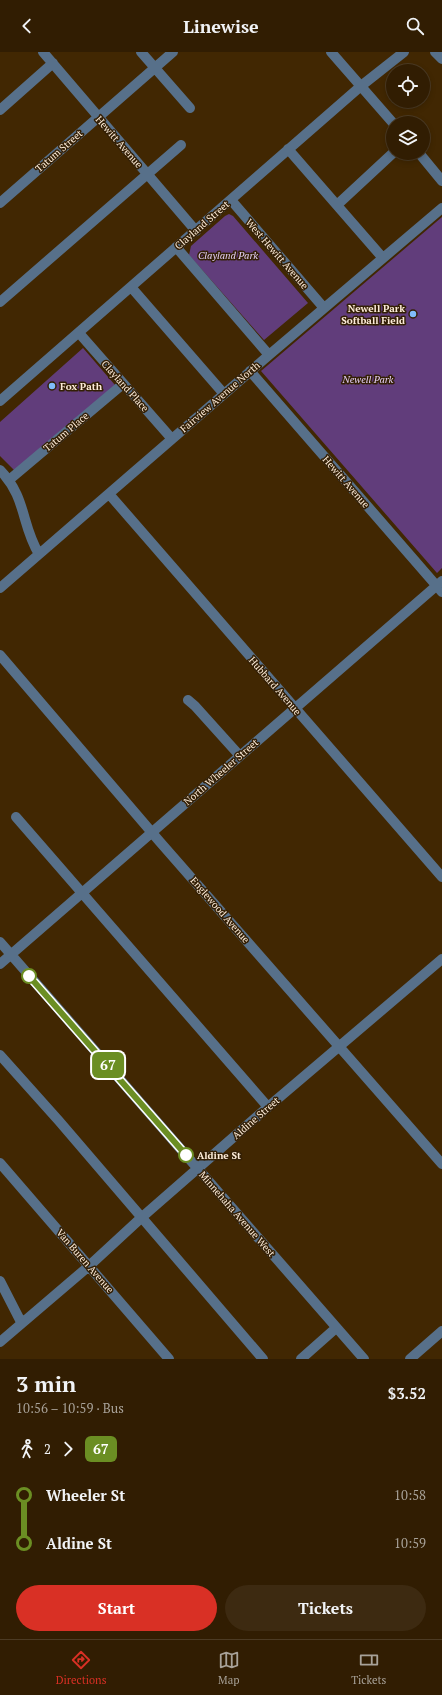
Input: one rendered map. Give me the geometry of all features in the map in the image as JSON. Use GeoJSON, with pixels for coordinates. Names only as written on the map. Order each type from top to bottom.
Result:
{"type":"FeatureCollection","features":[{"type":"Feature","properties":{"kind":"street","name":"Hewitt Avenue"},"geometry":{"type":"LineString","coordinates":[[43,52],[196,231]]}},
{"type":"Feature","properties":{"kind":"street"},"geometry":{"type":"LineString","coordinates":[[141,52],[190,108]]}},
{"type":"Feature","properties":{"kind":"street","name":"Tatum Street"},"geometry":{"type":"LineString","coordinates":[[0,203],[173,52]]}},
{"type":"Feature","properties":{"kind":"street"},"geometry":{"type":"LineString","coordinates":[[331,52],[387,116]]}},
{"type":"Feature","properties":{"kind":"street","name":"Clayland Street"},"geometry":{"type":"LineString","coordinates":[[0,401],[288,149],[361,86],[404,52]]}},
{"type":"Feature","properties":{"kind":"street"},"geometry":{"type":"LineString","coordinates":[[436,52],[442,59]]}},
{"type":"Feature","properties":{"kind":"street"},"geometry":{"type":"LineString","coordinates":[[0,110],[53,63]]}},
{"type":"Feature","properties":{"kind":"street"},"geometry":{"type":"LineString","coordinates":[[0,302],[181,145]]}},
{"type":"Feature","properties":{"kind":"street"},"geometry":{"type":"LineString","coordinates":[[288,149],[382,257]]}},
{"type":"Feature","properties":{"kind":"street"},"geometry":{"type":"LineString","coordinates":[[337,205],[386,160]]}},
{"type":"Feature","properties":{"kind":"street"},"geometry":{"type":"LineString","coordinates":[[425,160],[442,181]]}},
{"type":"Feature","properties":{"kind":"street","name":"West Hewitt Avenue"},"geometry":{"type":"LineString","coordinates":[[231,200],[324,308]]}},
{"type":"Feature","properties":{"kind":"street","name":"Fairview Avenue North"},"geometry":{"type":"LineString","coordinates":[[0,588],[269,354],[382,257],[442,208]]}},
{"type":"Feature","properties":{"kind":"street"},"geometry":{"type":"LineString","coordinates":[[176,247],[269,354]]}},
{"type":"Feature","properties":{"kind":"street"},"geometry":{"type":"LineString","coordinates":[[131,287],[224,394]]}},
{"type":"Feature","properties":{"kind":"street","name":"Clayland Place"},"geometry":{"type":"LineString","coordinates":[[78,333],[172,439]]}},
{"type":"Feature","properties":{"kind":"street","name":"Hewitt Avenue"},"geometry":{"type":"LineString","coordinates":[[250,371],[440,586]]}},
{"type":"Feature","properties":{"kind":"street","name":"Tatum Place"},"geometry":{"type":"LineString","coordinates":[[9,480],[124,384]]}},
{"type":"Feature","properties":{"kind":"street"},"geometry":{"type":"LineString","coordinates":[[0,470],[9,480],[24,511],[32,543],[39,554]]}},
{"type":"Feature","properties":{"kind":"street","name":"Hubbard Avenue"},"geometry":{"type":"LineString","coordinates":[[109,494],[442,877]]}},
{"type":"Feature","properties":{"kind":"street","name":"North Wheeler Street"},"geometry":{"type":"LineString","coordinates":[[0,964],[81,892],[295,708],[440,586]]}},
{"type":"Feature","properties":{"kind":"street","name":"Englewood Avenue"},"geometry":{"type":"LineString","coordinates":[[0,654],[152,832],[442,1164]]}},
{"type":"Feature","properties":{"kind":"street"},"geometry":{"type":"LineString","coordinates":[[188,700],[240,756]]}},
{"type":"Feature","properties":{"kind":"street"},"geometry":{"type":"LineString","coordinates":[[16,817],[268,1107]]}},
{"type":"Feature","properties":{"kind":"street","name":"Minnehaha Avenue West"},"geometry":{"type":"LineString","coordinates":[[0,942],[364,1359]]}},
{"type":"Feature","properties":{"kind":"street","name":"Aldine Street"},"geometry":{"type":"LineString","coordinates":[[0,1342],[268,1107],[442,959]]}},
{"type":"Feature","properties":{"kind":"street"},"geometry":{"type":"LineString","coordinates":[[0,1055],[60,1122],[263,1359]]}},
{"type":"Feature","properties":{"kind":"street","name":"Van Buren Avenue"},"geometry":{"type":"LineString","coordinates":[[0,1163],[169,1359]]}},
{"type":"Feature","properties":{"kind":"street"},"geometry":{"type":"LineString","coordinates":[[0,1281],[21,1322]]}},
{"type":"Feature","properties":{"kind":"street"},"geometry":{"type":"LineString","coordinates":[[300,1359],[336,1328]]}},
{"type":"Feature","properties":{"kind":"street"},"geometry":{"type":"LineString","coordinates":[[410,1359],[442,1331]]}},
{"type":"Feature","properties":{"kind":"green space","name":"Clayland Park"},"geometry":{"type":"Polygon","coordinates":[[[229,214],[233,216],[308,303],[264,340],[189,255],[191,246],[229,214]]]}},
{"type":"Feature","properties":{"kind":"green space","name":"Newell Park"},"geometry":{"type":"Polygon","coordinates":[[[442,217],[442,568],[437,573],[261,371],[442,217]]]}},
{"type":"Feature","properties":{"kind":"green space"},"geometry":{"type":"Polygon","coordinates":[[[83,348],[115,385],[16,472],[0,456],[0,422],[83,348]]]}},
{"type":"Feature","properties":{"kind":"bus line","name":"67"},"geometry":{"type":"LineString","coordinates":[[29,976],[186,1155]]}},
{"type":"Feature","properties":{"kind":"place","name":"Newell Park Softball Field"},"geometry":{"type":"Point","coordinates":[413,314]}},
{"type":"Feature","properties":{"kind":"place","name":"Fox Path"},"geometry":{"type":"Point","coordinates":[52,386]}},
{"type":"Feature","properties":{"kind":"place","name":"Aldine St"},"geometry":{"type":"Point","coordinates":[186,1155]}}]}
